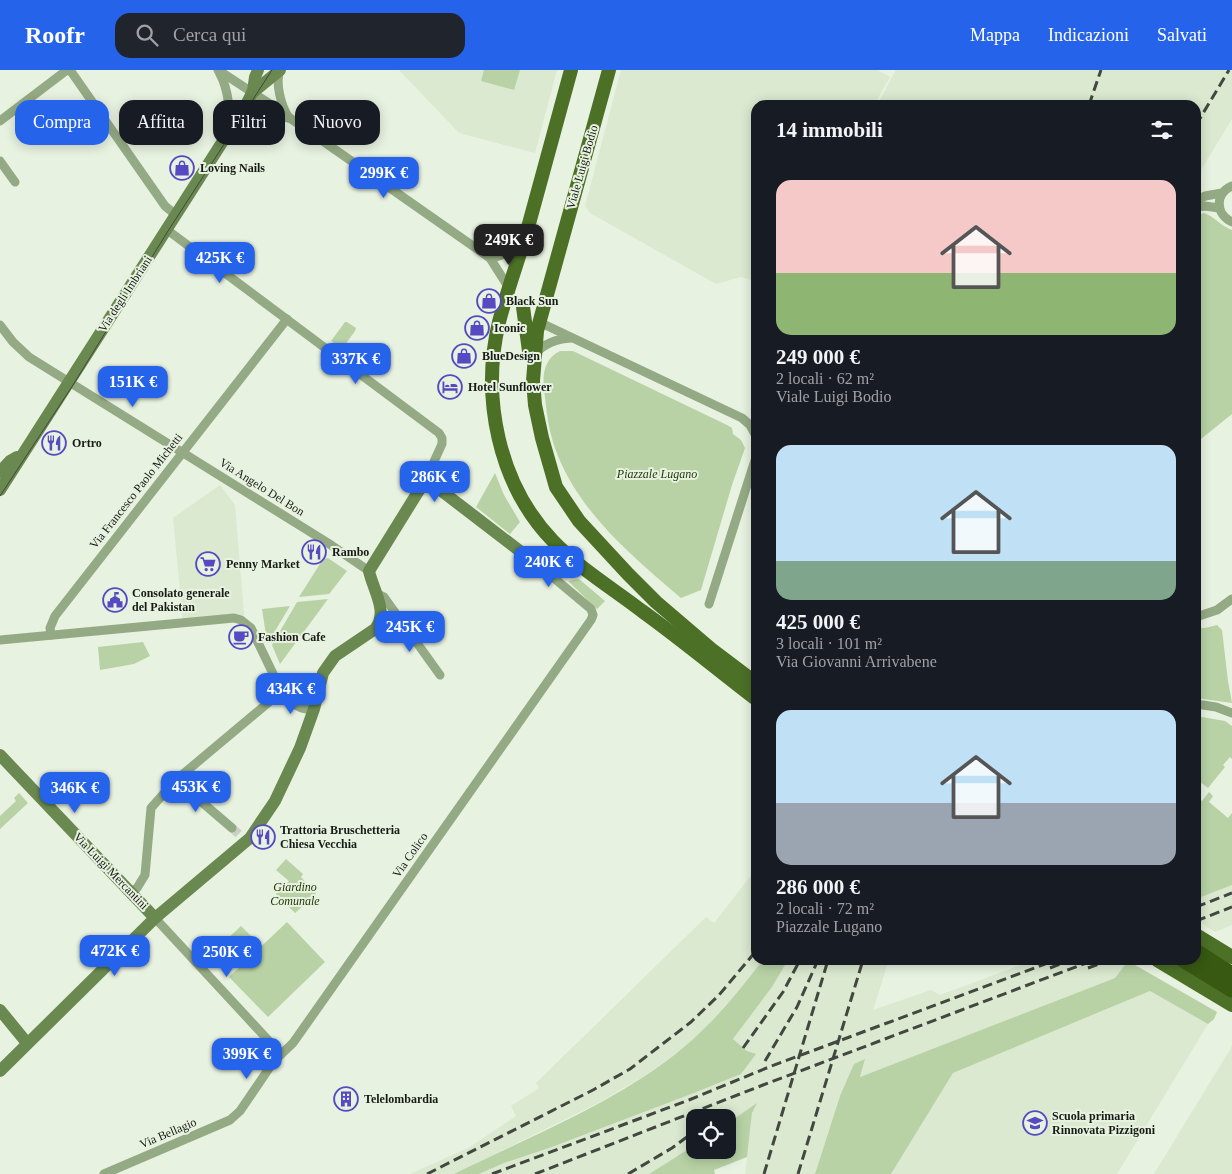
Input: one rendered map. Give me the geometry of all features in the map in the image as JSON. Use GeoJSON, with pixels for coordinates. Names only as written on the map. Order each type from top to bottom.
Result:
{"type":"FeatureCollection","features":[{"type":"Feature","properties":{"kind":"highway"},"geometry":{"type":"LineString","coordinates":[[1201,945],[1232,974]]}},
{"type":"Feature","properties":{"kind":"highway"},"geometry":{"type":"LineString","coordinates":[[1191,965],[1232,990]]}},
{"type":"Feature","properties":{"kind":"main road"},"geometry":{"type":"LineString","coordinates":[[571,70],[522,247],[499,322],[493,366],[494,409],[501,445],[512,478],[528,510],[553,541],[580,566],[644,612],[751,695]]}},
{"type":"Feature","properties":{"kind":"main road","name":"Viale Luigi Bodio"},"geometry":{"type":"LineString","coordinates":[[539,322],[609,70]]}},
{"type":"Feature","properties":{"kind":"main road"},"geometry":{"type":"LineString","coordinates":[[509,288],[523,308],[539,322],[534,356],[533,381]]}},
{"type":"Feature","properties":{"kind":"main road"},"geometry":{"type":"LineString","coordinates":[[523,308],[538,424],[556,487],[579,521],[656,602],[705,645],[751,679]]}},
{"type":"Feature","properties":{"kind":"main road"},"geometry":{"type":"LineString","coordinates":[[1201,943],[1232,957]]}},
{"type":"Feature","properties":{"kind":"main road"},"geometry":{"type":"LineString","coordinates":[[1165,965],[1232,1005]]}},
{"type":"Feature","properties":{"kind":"street"},"geometry":{"type":"LineString","coordinates":[[0,121],[68,70],[166,206],[176,215]]}},
{"type":"Feature","properties":{"kind":"street"},"geometry":{"type":"LineString","coordinates":[[218,70],[227,70]]}},
{"type":"Feature","properties":{"kind":"street"},"geometry":{"type":"LineString","coordinates":[[218,70],[490,258],[509,288]]}},
{"type":"Feature","properties":{"kind":"street","name":"Via degli Imbriani"},"geometry":{"type":"LineString","coordinates":[[218,70],[223,81],[227,100]]}},
{"type":"Feature","properties":{"kind":"street","name":"Via degli Imbriani"},"geometry":{"type":"LineString","coordinates":[[248,100],[252,93],[258,70]]}},
{"type":"Feature","properties":{"kind":"street","name":"Via degli Imbriani"},"geometry":{"type":"LineString","coordinates":[[252,93],[280,70]]}},
{"type":"Feature","properties":{"kind":"street","name":"Via degli Imbriani"},"geometry":{"type":"LineString","coordinates":[[280,70],[278,79],[281,96],[286,114],[291,119]]}},
{"type":"Feature","properties":{"kind":"street","name":"Via degli Imbriani"},"geometry":{"type":"LineString","coordinates":[[285,118],[291,119]]}},
{"type":"Feature","properties":{"kind":"street","name":"Via degli Imbriani"},"geometry":{"type":"LineString","coordinates":[[0,490],[220,145]]}},
{"type":"Feature","properties":{"kind":"street"},"geometry":{"type":"LineString","coordinates":[[0,161],[14,182]]}},
{"type":"Feature","properties":{"kind":"street"},"geometry":{"type":"LineString","coordinates":[[1201,198],[1222,193],[1232,186]]}},
{"type":"Feature","properties":{"kind":"street"},"geometry":{"type":"LineString","coordinates":[[1222,193],[1219,200],[1219,208],[1225,218],[1232,222]]}},
{"type":"Feature","properties":{"kind":"street"},"geometry":{"type":"LineString","coordinates":[[1201,206],[1219,208]]}},
{"type":"Feature","properties":{"kind":"street"},"geometry":{"type":"LineString","coordinates":[[166,229],[439,433],[442,438],[442,444],[426,479],[369,571],[381,616],[379,624]]}},
{"type":"Feature","properties":{"kind":"street"},"geometry":{"type":"LineString","coordinates":[[490,258],[522,247]]}},
{"type":"Feature","properties":{"kind":"street","name":"Via Francesco Paolo Michetti"},"geometry":{"type":"LineString","coordinates":[[50,635],[50,628],[55,616],[287,319]]}},
{"type":"Feature","properties":{"kind":"street"},"geometry":{"type":"LineString","coordinates":[[539,322],[742,418],[751,427]]}},
{"type":"Feature","properties":{"kind":"street","name":"Via Angelo Del Bon"},"geometry":{"type":"LineString","coordinates":[[0,325],[13,342],[29,357],[328,543],[369,571]]}},
{"type":"Feature","properties":{"kind":"street"},"geometry":{"type":"LineString","coordinates":[[534,356],[542,347],[550,342],[572,338]]}},
{"type":"Feature","properties":{"kind":"street","name":"Via degli Imbriani"},"geometry":{"type":"LineString","coordinates":[[0,472],[10,461],[26,449]]}},
{"type":"Feature","properties":{"kind":"street"},"geometry":{"type":"LineString","coordinates":[[709,604],[751,473]]}},
{"type":"Feature","properties":{"kind":"street"},"geometry":{"type":"LineString","coordinates":[[426,479],[570,591]]}},
{"type":"Feature","properties":{"kind":"street"},"geometry":{"type":"LineString","coordinates":[[542,568],[562,570],[580,566]]}},
{"type":"Feature","properties":{"kind":"street"},"geometry":{"type":"LineString","coordinates":[[562,570],[564,582],[570,591]]}},
{"type":"Feature","properties":{"kind":"street","name":"Via Colico"},"geometry":{"type":"LineString","coordinates":[[240,1111],[274,1061],[293,1042],[591,620],[593,615],[591,609],[570,591]]}},
{"type":"Feature","properties":{"kind":"street"},"geometry":{"type":"LineString","coordinates":[[376,594],[384,597],[440,675]]}},
{"type":"Feature","properties":{"kind":"street"},"geometry":{"type":"LineString","coordinates":[[1201,615],[1217,610],[1232,599]]}},
{"type":"Feature","properties":{"kind":"street"},"geometry":{"type":"LineString","coordinates":[[0,1071],[155,918],[244,839],[275,801],[300,748],[314,709],[323,673],[330,661],[379,624],[399,617]]}},
{"type":"Feature","properties":{"kind":"street"},"geometry":{"type":"LineString","coordinates":[[0,640],[234,618],[251,628],[282,691]]}},
{"type":"Feature","properties":{"kind":"street"},"geometry":{"type":"LineString","coordinates":[[131,892],[137,888],[145,874],[151,808],[176,780],[282,691],[288,691],[308,698],[314,709]]}},
{"type":"Feature","properties":{"kind":"street"},"geometry":{"type":"LineString","coordinates":[[1201,705],[1232,713]]}},
{"type":"Feature","properties":{"kind":"street","name":"Via Luigi Mercantini"},"geometry":{"type":"LineString","coordinates":[[0,756],[131,892],[281,1054]]}},
{"type":"Feature","properties":{"kind":"street"},"geometry":{"type":"LineString","coordinates":[[176,780],[232,828]]}},
{"type":"Feature","properties":{"kind":"street"},"geometry":{"type":"LineString","coordinates":[[0,1010],[27,1043]]}},
{"type":"Feature","properties":{"kind":"street","name":"Via Bellagio"},"geometry":{"type":"LineString","coordinates":[[104,1174],[222,1124],[240,1111]]}},
{"type":"Feature","properties":{"kind":"shaded area"},"geometry":{"type":"Polygon","coordinates":[[[399,70],[557,70],[535,153],[459,133],[399,70]]]}},
{"type":"Feature","properties":{"kind":"shaded area"},"geometry":{"type":"Polygon","coordinates":[[[621,70],[877,70],[890,77],[877,100],[751,100],[751,280],[741,277],[716,284],[590,213],[585,206],[621,70]]]}},
{"type":"Feature","properties":{"kind":"shaded area"},"geometry":{"type":"Polygon","coordinates":[[[896,70],[1232,70],[1232,119],[1201,170],[1201,100],[880,100],[896,70]]]}},
{"type":"Feature","properties":{"kind":"shaded area"},"geometry":{"type":"Polygon","coordinates":[[[220,485],[235,505],[244,614],[242,619],[183,622],[173,518],[220,485]]]}},
{"type":"Feature","properties":{"kind":"shaded area"},"geometry":{"type":"Polygon","coordinates":[[[751,875],[751,965],[759,965],[703,1031],[682,1049],[644,1076],[598,1103],[454,1174],[410,1174],[470,1147],[516,1116],[511,1106],[539,1088],[536,1083],[706,917],[714,923],[751,875]]]}},
{"type":"Feature","properties":{"kind":"shaded area"},"geometry":{"type":"Polygon","coordinates":[[[1232,885],[1232,925],[1215,932],[1201,923],[1201,897],[1232,885]]]}},
{"type":"Feature","properties":{"kind":"shaded area"},"geometry":{"type":"Polygon","coordinates":[[[785,965],[887,965],[873,1010],[931,990],[940,995],[1021,965],[1125,965],[1115,978],[860,1077],[865,1060],[840,1096],[815,1174],[745,1174],[752,1113],[756,1104],[736,1118],[736,1109],[686,1109],[686,1151],[649,1174],[479,1174],[741,1074],[747,1051],[733,1039],[772,987],[785,965]]]}},
{"type":"Feature","properties":{"kind":"shaded area","name":"Scuola primaria Rinnovata Pizzigoni"},"geometry":{"type":"Polygon","coordinates":[[[1150,991],[1208,1024],[1117,1174],[891,1174],[953,1073],[1150,991]]]}},
{"type":"Feature","properties":{"kind":"shaded area"},"geometry":{"type":"Polygon","coordinates":[[[1232,1046],[1232,1174],[1154,1174],[1187,1120],[1232,1046]]]}},
{"type":"Feature","properties":{"kind":"green space"},"geometry":{"type":"Polygon","coordinates":[[[484,70],[520,70],[514,90],[481,81],[484,70]]]}},
{"type":"Feature","properties":{"kind":"green space"},"geometry":{"type":"Polygon","coordinates":[[[1204,213],[1232,230],[1232,414],[1201,439],[1201,214],[1204,213]]]}},
{"type":"Feature","properties":{"kind":"green space"},"geometry":{"type":"Polygon","coordinates":[[[345,322],[356,328],[342,349],[331,341],[345,322]]]}},
{"type":"Feature","properties":{"kind":"green space","name":"Piazzale Lugano"},"geometry":{"type":"Polygon","coordinates":[[[560,351],[573,351],[727,425],[732,428],[733,434],[741,440],[745,448],[701,590],[681,598],[611,534],[595,516],[568,477],[555,449],[551,434],[544,383],[547,364],[560,351]]]}},
{"type":"Feature","properties":{"kind":"green space"},"geometry":{"type":"Polygon","coordinates":[[[495,473],[504,495],[520,522],[510,534],[476,507],[495,473]]]}},
{"type":"Feature","properties":{"kind":"green space"},"geometry":{"type":"Polygon","coordinates":[[[328,558],[347,571],[329,594],[299,597],[323,559],[328,558]]]}},
{"type":"Feature","properties":{"kind":"green space"},"geometry":{"type":"Polygon","coordinates":[[[579,579],[605,601],[597,609],[568,581],[579,579]]]}},
{"type":"Feature","properties":{"kind":"green space"},"geometry":{"type":"Polygon","coordinates":[[[328,599],[280,664],[272,645],[297,602],[328,599]]]}},
{"type":"Feature","properties":{"kind":"green space"},"geometry":{"type":"Polygon","coordinates":[[[290,606],[272,636],[266,635],[262,609],[290,606]]]}},
{"type":"Feature","properties":{"kind":"green space"},"geometry":{"type":"Polygon","coordinates":[[[1217,625],[1222,630],[1232,703],[1201,699],[1201,628],[1217,625]]]}},
{"type":"Feature","properties":{"kind":"green space"},"geometry":{"type":"Polygon","coordinates":[[[143,642],[150,656],[134,664],[100,670],[98,647],[143,642]]]}},
{"type":"Feature","properties":{"kind":"green space"},"geometry":{"type":"Polygon","coordinates":[[[1201,717],[1225,721],[1232,726],[1232,759],[1230,757],[1223,765],[1225,767],[1208,788],[1201,783],[1201,717]]]}},
{"type":"Feature","properties":{"kind":"green space"},"geometry":{"type":"Polygon","coordinates":[[[1209,792],[1213,796],[1209,802],[1228,818],[1232,813],[1232,885],[1201,897],[1201,800],[1209,792]]]}},
{"type":"Feature","properties":{"kind":"green space"},"geometry":{"type":"Polygon","coordinates":[[[19,793],[28,803],[0,829],[0,816],[16,801],[14,798],[19,793]]]}},
{"type":"Feature","properties":{"kind":"green space","name":"Giardino Comunale"},"geometry":{"type":"Polygon","coordinates":[[[286,859],[303,874],[301,877],[316,894],[295,913],[276,894],[289,881],[276,870],[286,859]]]}},
{"type":"Feature","properties":{"kind":"green space"},"geometry":{"type":"Polygon","coordinates":[[[287,922],[325,962],[268,1017],[229,977],[287,922]]]}},
{"type":"Feature","properties":{"kind":"green space"},"geometry":{"type":"Polygon","coordinates":[[[241,926],[257,942],[226,972],[210,955],[241,926]]]}},
{"type":"Feature","properties":{"kind":"green space"},"geometry":{"type":"Polygon","coordinates":[[[759,965],[785,965],[772,987],[733,1039],[747,1051],[756,1054],[741,1074],[479,1174],[454,1174],[573,1117],[632,1084],[684,1047],[716,1017],[759,965]]]}},
{"type":"Feature","properties":{"kind":"green space"},"geometry":{"type":"Polygon","coordinates":[[[1125,965],[1135,965],[1217,1012],[1214,1019],[1208,1024],[1150,991],[953,1073],[891,1174],[815,1174],[840,1096],[854,1064],[865,1059],[860,1077],[1115,978],[1125,965]]]}},
{"type":"Feature","properties":{"kind":"green space"},"geometry":{"type":"Polygon","coordinates":[[[757,1103],[752,1113],[747,1157],[714,1170],[715,1174],[649,1174],[686,1151],[686,1159],[736,1159],[736,1117],[757,1103]]]}},
{"type":"Feature","properties":{"kind":"tunnel"},"geometry":{"type":"LineString","coordinates":[[232,828],[242,837]]}},
{"type":"Feature","properties":{"kind":"tram line"},"geometry":{"type":"LineString","coordinates":[[0,496],[73,385],[168,231],[272,70]]}},
{"type":"Feature","properties":{"kind":"railway"},"geometry":{"type":"LineString","coordinates":[[1091,100],[1101,70]]}},
{"type":"Feature","properties":{"kind":"railway"},"geometry":{"type":"LineString","coordinates":[[1201,117],[1229,70]]}},
{"type":"Feature","properties":{"kind":"railway"},"geometry":{"type":"LineString","coordinates":[[1201,905],[1232,893]]}},
{"type":"Feature","properties":{"kind":"railway"},"geometry":{"type":"LineString","coordinates":[[1201,919],[1232,907]]}},
{"type":"Feature","properties":{"kind":"railway"},"geometry":{"type":"LineString","coordinates":[[427,1174],[593,1090],[630,1069],[691,1022],[719,995],[751,957]]}},
{"type":"Feature","properties":{"kind":"railway"},"geometry":{"type":"LineString","coordinates":[[743,1048],[783,992],[797,965]]}},
{"type":"Feature","properties":{"kind":"railway"},"geometry":{"type":"LineString","coordinates":[[765,1061],[797,1007],[816,965]]}},
{"type":"Feature","properties":{"kind":"railway"},"geometry":{"type":"LineString","coordinates":[[764,1174],[827,965]]}},
{"type":"Feature","properties":{"kind":"railway"},"geometry":{"type":"LineString","coordinates":[[798,1174],[861,965]]}},
{"type":"Feature","properties":{"kind":"railway"},"geometry":{"type":"LineString","coordinates":[[492,1174],[689,1100],[769,1067],[1043,965]]}},
{"type":"Feature","properties":{"kind":"railway"},"geometry":{"type":"LineString","coordinates":[[1050,968],[1058,965]]}},
{"type":"Feature","properties":{"kind":"railway"},"geometry":{"type":"LineString","coordinates":[[535,1174],[763,1085],[1081,965]]}},
{"type":"Feature","properties":{"kind":"railway"},"geometry":{"type":"LineString","coordinates":[[1088,968],[1096,965]]}},
{"type":"Feature","properties":{"kind":"railway"},"geometry":{"type":"LineString","coordinates":[[628,1174],[686,1138]]}},
{"type":"Feature","properties":{"kind":"place","name":"Loving Nails"},"geometry":{"type":"Point","coordinates":[182,168]}},
{"type":"Feature","properties":{"kind":"place","name":"Black Sun"},"geometry":{"type":"Point","coordinates":[489,301]}},
{"type":"Feature","properties":{"kind":"place","name":"Iconic"},"geometry":{"type":"Point","coordinates":[477,328]}},
{"type":"Feature","properties":{"kind":"place","name":"BlueDesign"},"geometry":{"type":"Point","coordinates":[464,356]}},
{"type":"Feature","properties":{"kind":"place","name":"Hotel Sunflower"},"geometry":{"type":"Point","coordinates":[450,387]}},
{"type":"Feature","properties":{"kind":"place","name":"Ortro"},"geometry":{"type":"Point","coordinates":[54,443]}},
{"type":"Feature","properties":{"kind":"place","name":"Rambo"},"geometry":{"type":"Point","coordinates":[314,552]}},
{"type":"Feature","properties":{"kind":"place","name":"Penny Market"},"geometry":{"type":"Point","coordinates":[208,564]}},
{"type":"Feature","properties":{"kind":"place","name":"Consolato generale del Pakistan"},"geometry":{"type":"Point","coordinates":[115,600]}},
{"type":"Feature","properties":{"kind":"place","name":"Fashion Cafe"},"geometry":{"type":"Point","coordinates":[241,637]}},
{"type":"Feature","properties":{"kind":"place","name":"Trattoria Bruschetteria Chiesa Vecchia"},"geometry":{"type":"Point","coordinates":[263,837]}},
{"type":"Feature","properties":{"kind":"place","name":"Telelombardia"},"geometry":{"type":"Point","coordinates":[346,1099]}},
{"type":"Feature","properties":{"kind":"place","name":"Scuola primaria Rinnovata Pizzigoni"},"geometry":{"type":"Point","coordinates":[1035,1123]}}]}
